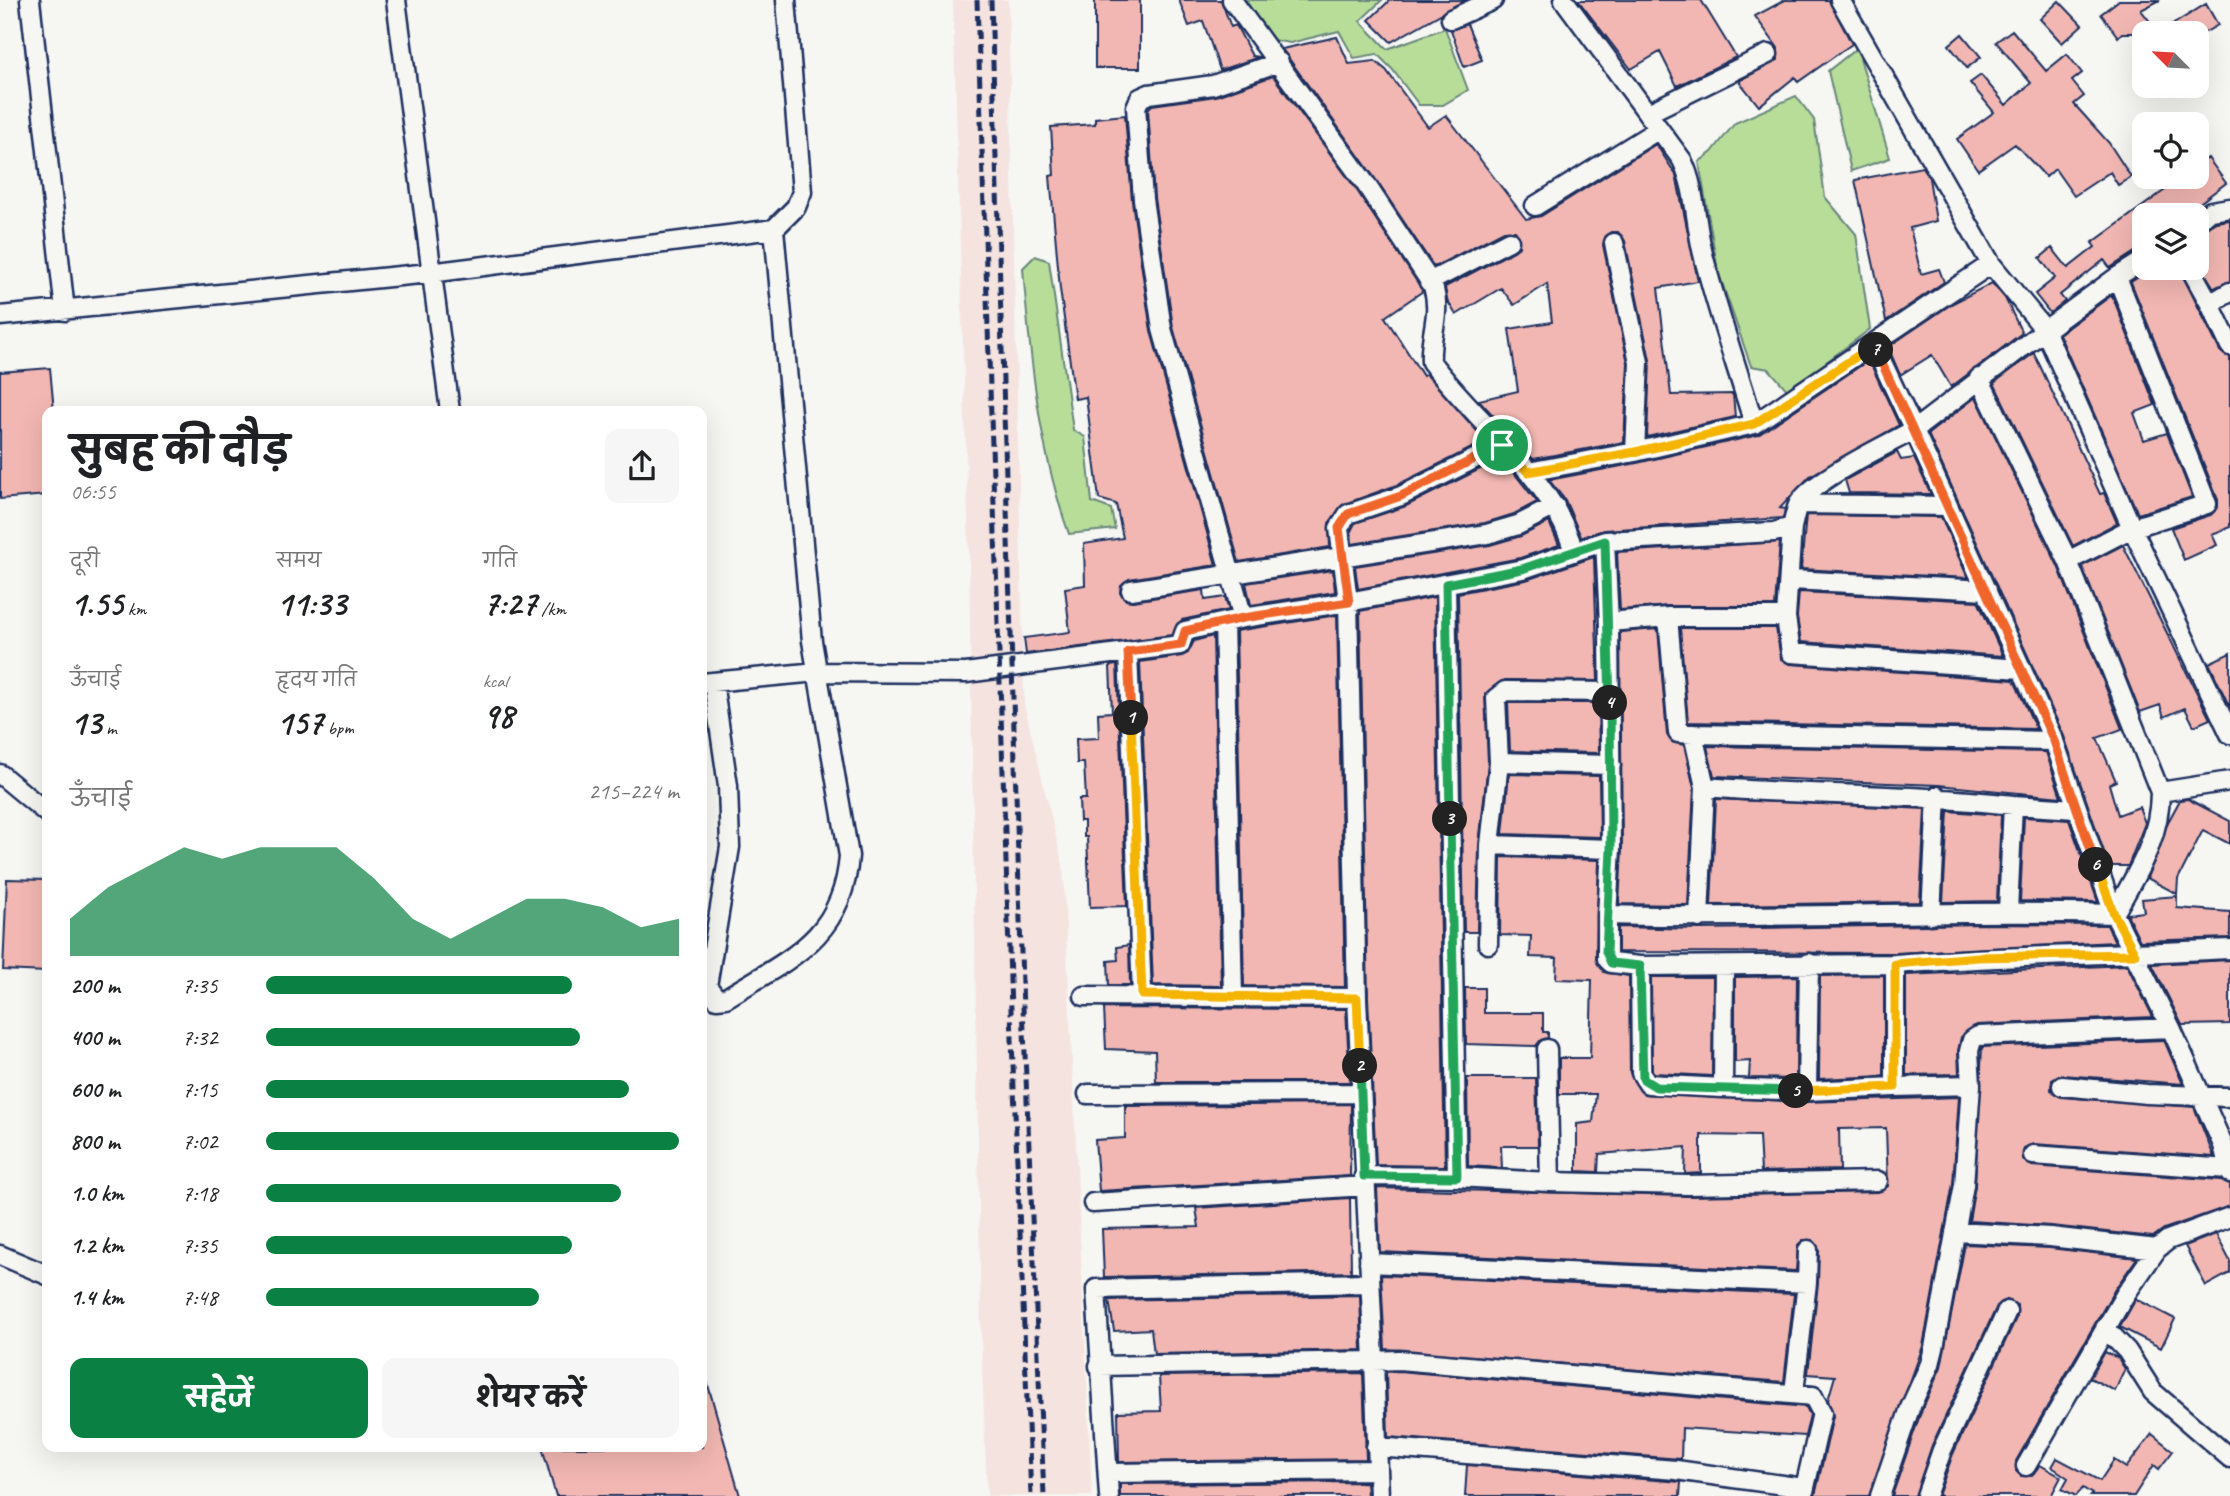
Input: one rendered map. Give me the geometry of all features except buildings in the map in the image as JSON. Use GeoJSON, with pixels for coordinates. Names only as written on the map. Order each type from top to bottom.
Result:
{"type":"FeatureCollection","features":[{"type":"Feature","properties":{"kind":"street"},"geometry":{"type":"LineString","coordinates":[[30,0],[65,311]]}},
{"type":"Feature","properties":{"kind":"street"},"geometry":{"type":"LineString","coordinates":[[396,0],[449,406]]}},
{"type":"Feature","properties":{"kind":"street"},"geometry":{"type":"LineString","coordinates":[[0,316],[430,273],[774,229],[796,207],[802,192],[786,0]]}},
{"type":"Feature","properties":{"kind":"street"},"geometry":{"type":"LineString","coordinates":[[1232,0],[1365,183],[1429,282],[1438,304],[1431,362],[1555,506],[1564,521],[1574,552]]}},
{"type":"Feature","properties":{"kind":"street"},"geometry":{"type":"LineString","coordinates":[[1451,19],[1493,0]]}},
{"type":"Feature","properties":{"kind":"street"},"geometry":{"type":"LineString","coordinates":[[1564,0],[1660,129],[1689,175],[1699,239],[1710,283],[1754,424]]}},
{"type":"Feature","properties":{"kind":"street"},"geometry":{"type":"LineString","coordinates":[[1840,0],[1991,264],[2045,330],[2132,528],[2230,734]]}},
{"type":"Feature","properties":{"kind":"street"},"geometry":{"type":"LineString","coordinates":[[1648,113],[1768,54]]}},
{"type":"Feature","properties":{"kind":"street"},"geometry":{"type":"LineString","coordinates":[[1243,618],[1162,329],[1143,199],[1136,107],[1140,98],[1149,94],[1213,85],[1279,62]]}},
{"type":"Feature","properties":{"kind":"street"},"geometry":{"type":"LineString","coordinates":[[1535,206],[1660,129]]}},
{"type":"Feature","properties":{"kind":"street"},"geometry":{"type":"LineString","coordinates":[[2209,213],[2230,208]]}},
{"type":"Feature","properties":{"kind":"street"},"geometry":{"type":"LineString","coordinates":[[774,229],[817,672],[849,856],[847,879],[839,906],[815,939],[726,998],[717,999],[707,985],[730,847],[728,786],[708,682],[817,672],[965,673],[1181,645],[1185,631],[1243,618],[1349,602],[1522,569],[1605,541],[1774,532],[1792,527]]}},
{"type":"Feature","properties":{"kind":"street"},"geometry":{"type":"LineString","coordinates":[[1429,282],[1509,241]]}},
{"type":"Feature","properties":{"kind":"street"},"geometry":{"type":"LineString","coordinates":[[1614,243],[1639,362],[1635,452]]}},
{"type":"Feature","properties":{"kind":"street"},"geometry":{"type":"LineString","coordinates":[[1528,472],[1635,452],[1754,424],[1991,264]]}},
{"type":"Feature","properties":{"kind":"street"},"geometry":{"type":"LineString","coordinates":[[2021,669],[1791,653],[1786,617],[1791,580],[1792,527],[1799,503],[1834,474],[1914,430],[1979,378],[2132,267]]}},
{"type":"Feature","properties":{"kind":"street"},"geometry":{"type":"LineString","coordinates":[[2068,561],[2132,528],[2207,504],[2116,277]]}},
{"type":"Feature","properties":{"kind":"street"},"geometry":{"type":"LineString","coordinates":[[2197,280],[2230,346]]}},
{"type":"Feature","properties":{"kind":"street"},"geometry":{"type":"LineString","coordinates":[[2210,304],[2230,292]]}},
{"type":"Feature","properties":{"kind":"street"},"geometry":{"type":"LineString","coordinates":[[1874,345],[2054,741],[2114,914],[2171,1028],[2223,1145],[2229,1171],[2033,1155]]}},
{"type":"Feature","properties":{"kind":"street"},"geometry":{"type":"LineString","coordinates":[[1979,378],[2068,561],[2160,792],[2158,828],[2153,843],[2114,914]]}},
{"type":"Feature","properties":{"kind":"street"},"geometry":{"type":"LineString","coordinates":[[1379,1496],[1357,998],[1349,602],[1339,528],[1348,514],[1401,496],[1502,445]]}},
{"type":"Feature","properties":{"kind":"street"},"geometry":{"type":"LineString","coordinates":[[1799,503],[1948,506]]}},
{"type":"Feature","properties":{"kind":"street"},"geometry":{"type":"LineString","coordinates":[[1131,590],[1487,534],[1518,525],[1555,506]]}},
{"type":"Feature","properties":{"kind":"street"},"geometry":{"type":"LineString","coordinates":[[1605,541],[1611,765],[1607,959],[1611,963],[1640,966],[1895,964],[1978,957],[2230,949]]}},
{"type":"Feature","properties":{"kind":"street"},"geometry":{"type":"LineString","coordinates":[[1791,580],[1987,590]]}},
{"type":"Feature","properties":{"kind":"street"},"geometry":{"type":"LineString","coordinates":[[1446,584],[1457,1177]]}},
{"type":"Feature","properties":{"kind":"street"},"geometry":{"type":"LineString","coordinates":[[1609,622],[1668,617],[1786,617]]}},
{"type":"Feature","properties":{"kind":"street"},"geometry":{"type":"LineString","coordinates":[[1668,617],[1678,733],[2054,741]]}},
{"type":"Feature","properties":{"kind":"street"},"geometry":{"type":"LineString","coordinates":[[1224,622],[1233,996]]}},
{"type":"Feature","properties":{"kind":"street"},"geometry":{"type":"LineString","coordinates":[[1128,652],[1142,995]]}},
{"type":"Feature","properties":{"kind":"street"},"geometry":{"type":"LineString","coordinates":[[1488,944],[1490,845],[1499,762],[1495,705],[1500,693],[1610,692]]}},
{"type":"Feature","properties":{"kind":"street"},"geometry":{"type":"LineString","coordinates":[[1693,734],[1705,787],[1699,918]]}},
{"type":"Feature","properties":{"kind":"street"},"geometry":{"type":"LineString","coordinates":[[1499,762],[1611,765]]}},
{"type":"Feature","properties":{"kind":"street"},"geometry":{"type":"LineString","coordinates":[[0,775],[42,809]]}},
{"type":"Feature","properties":{"kind":"street"},"geometry":{"type":"LineString","coordinates":[[2160,792],[2230,781]]}},
{"type":"Feature","properties":{"kind":"street"},"geometry":{"type":"LineString","coordinates":[[1705,787],[1791,795],[1937,796],[2076,809]]}},
{"type":"Feature","properties":{"kind":"street"},"geometry":{"type":"LineString","coordinates":[[1931,915],[1937,796]]}},
{"type":"Feature","properties":{"kind":"street"},"geometry":{"type":"LineString","coordinates":[[2008,911],[2012,805]]}},
{"type":"Feature","properties":{"kind":"street"},"geometry":{"type":"LineString","coordinates":[[1490,845],[1611,849]]}},
{"type":"Feature","properties":{"kind":"street"},"geometry":{"type":"LineString","coordinates":[[1607,915],[1699,918],[1931,915],[2008,911],[2114,914]]}},
{"type":"Feature","properties":{"kind":"street"},"geometry":{"type":"LineString","coordinates":[[1807,1091],[1809,963]]}},
{"type":"Feature","properties":{"kind":"street"},"geometry":{"type":"LineString","coordinates":[[1895,964],[1895,1087]]}},
{"type":"Feature","properties":{"kind":"street"},"geometry":{"type":"LineString","coordinates":[[1640,966],[1643,1079],[1656,1087],[1807,1091],[1971,1085]]}},
{"type":"Feature","properties":{"kind":"street"},"geometry":{"type":"LineString","coordinates":[[1723,1088],[1724,966]]}},
{"type":"Feature","properties":{"kind":"street"},"geometry":{"type":"LineString","coordinates":[[1084,996],[1357,998]]}},
{"type":"Feature","properties":{"kind":"street"},"geometry":{"type":"LineString","coordinates":[[1881,1496],[1910,1408],[1930,1364],[1964,1185],[1971,1085],[1969,1051],[1972,1040],[1978,1036],[2171,1028]]}},
{"type":"Feature","properties":{"kind":"street"},"geometry":{"type":"LineString","coordinates":[[1547,1049],[1550,1182]]}},
{"type":"Feature","properties":{"kind":"street"},"geometry":{"type":"LineString","coordinates":[[2062,1086],[2147,1094],[2230,1097]]}},
{"type":"Feature","properties":{"kind":"street"},"geometry":{"type":"LineString","coordinates":[[1088,1094],[1361,1093]]}},
{"type":"Feature","properties":{"kind":"street"},"geometry":{"type":"LineString","coordinates":[[1093,1203],[1365,1181],[1457,1177],[1688,1185],[1878,1181]]}},
{"type":"Feature","properties":{"kind":"street"},"geometry":{"type":"LineString","coordinates":[[2026,1466],[2105,1328],[2157,1249],[2168,1240],[2230,1217]]}},
{"type":"Feature","properties":{"kind":"street"},"geometry":{"type":"LineString","coordinates":[[1955,1232],[2050,1237],[2157,1249]]}},
{"type":"Feature","properties":{"kind":"street"},"geometry":{"type":"LineString","coordinates":[[1794,1392],[1807,1283],[1808,1250]]}},
{"type":"Feature","properties":{"kind":"street"},"geometry":{"type":"LineString","coordinates":[[0,1255],[42,1273]]}},
{"type":"Feature","properties":{"kind":"street"},"geometry":{"type":"LineString","coordinates":[[1369,1263],[1807,1283]]}},
{"type":"Feature","properties":{"kind":"street"},"geometry":{"type":"LineString","coordinates":[[1109,1496],[1099,1366],[1097,1289],[1370,1283]]}},
{"type":"Feature","properties":{"kind":"street"},"geometry":{"type":"LineString","coordinates":[[1926,1496],[1941,1450],[2007,1311]]}},
{"type":"Feature","properties":{"kind":"street"},"geometry":{"type":"LineString","coordinates":[[2105,1328],[2127,1351],[2153,1392],[2230,1458]]}},
{"type":"Feature","properties":{"kind":"street"},"geometry":{"type":"LineString","coordinates":[[1099,1366],[1399,1360],[1794,1392],[1813,1396],[1822,1413],[1804,1492],[1676,1470],[1376,1447]]}},
{"type":"Feature","properties":{"kind":"street"},"geometry":{"type":"LineString","coordinates":[[1109,1473],[1378,1470]]}},
{"type":"Feature","properties":{"kind":"shaded area"},"geometry":{"type":"Polygon","coordinates":[[[953,0],[1008,0],[1024,704],[1063,866],[1092,1496],[987,1496],[981,1335],[969,554],[953,0]]]}},
{"type":"Feature","properties":{"kind":"green space"},"geometry":{"type":"Polygon","coordinates":[[[1239,0],[1382,0],[1360,21],[1387,49],[1445,28],[1468,90],[1443,105],[1419,105],[1377,54],[1354,58],[1339,31],[1290,43],[1267,39],[1239,0]]]}},
{"type":"Feature","properties":{"kind":"green space"},"geometry":{"type":"Polygon","coordinates":[[[1857,48],[1890,158],[1851,171],[1828,71],[1857,48]]]}},
{"type":"Feature","properties":{"kind":"green space"},"geometry":{"type":"Polygon","coordinates":[[[1796,96],[1814,120],[1825,197],[1856,234],[1870,329],[1788,391],[1769,369],[1751,366],[1718,271],[1699,162],[1712,152],[1735,123],[1796,96]]]}},
{"type":"Feature","properties":{"kind":"green space"},"geometry":{"type":"Polygon","coordinates":[[[1035,256],[1049,261],[1073,430],[1085,437],[1092,502],[1111,509],[1115,529],[1069,534],[1059,502],[1037,403],[1029,335],[1023,268],[1035,256]]]}},
{"type":"Feature","properties":{"kind":"railway"},"geometry":{"type":"LineString","coordinates":[[977,0],[1012,1040],[1031,1496]]}},
{"type":"Feature","properties":{"kind":"railway"},"geometry":{"type":"LineString","coordinates":[[991,0],[1022,984],[1044,1496]]}},
{"type":"Feature","properties":{"kind":"route"},"geometry":{"type":"LineString","coordinates":[[1874,345],[2054,741],[2114,914],[2135,954],[2059,958],[1978,957],[1895,964],[1895,1087],[1807,1091],[1656,1087],[1648,1084],[1642,1073],[1640,966],[1611,963],[1606,952],[1611,849],[1611,765],[1605,541],[1522,569],[1446,584],[1457,1177],[1364,1176],[1357,998],[1142,995],[1128,652],[1181,645],[1185,631],[1243,618],[1349,602],[1339,528],[1342,520],[1348,514],[1401,496],[1502,445],[1528,472],[1703,438],[1754,424],[1874,345]]}}]}
